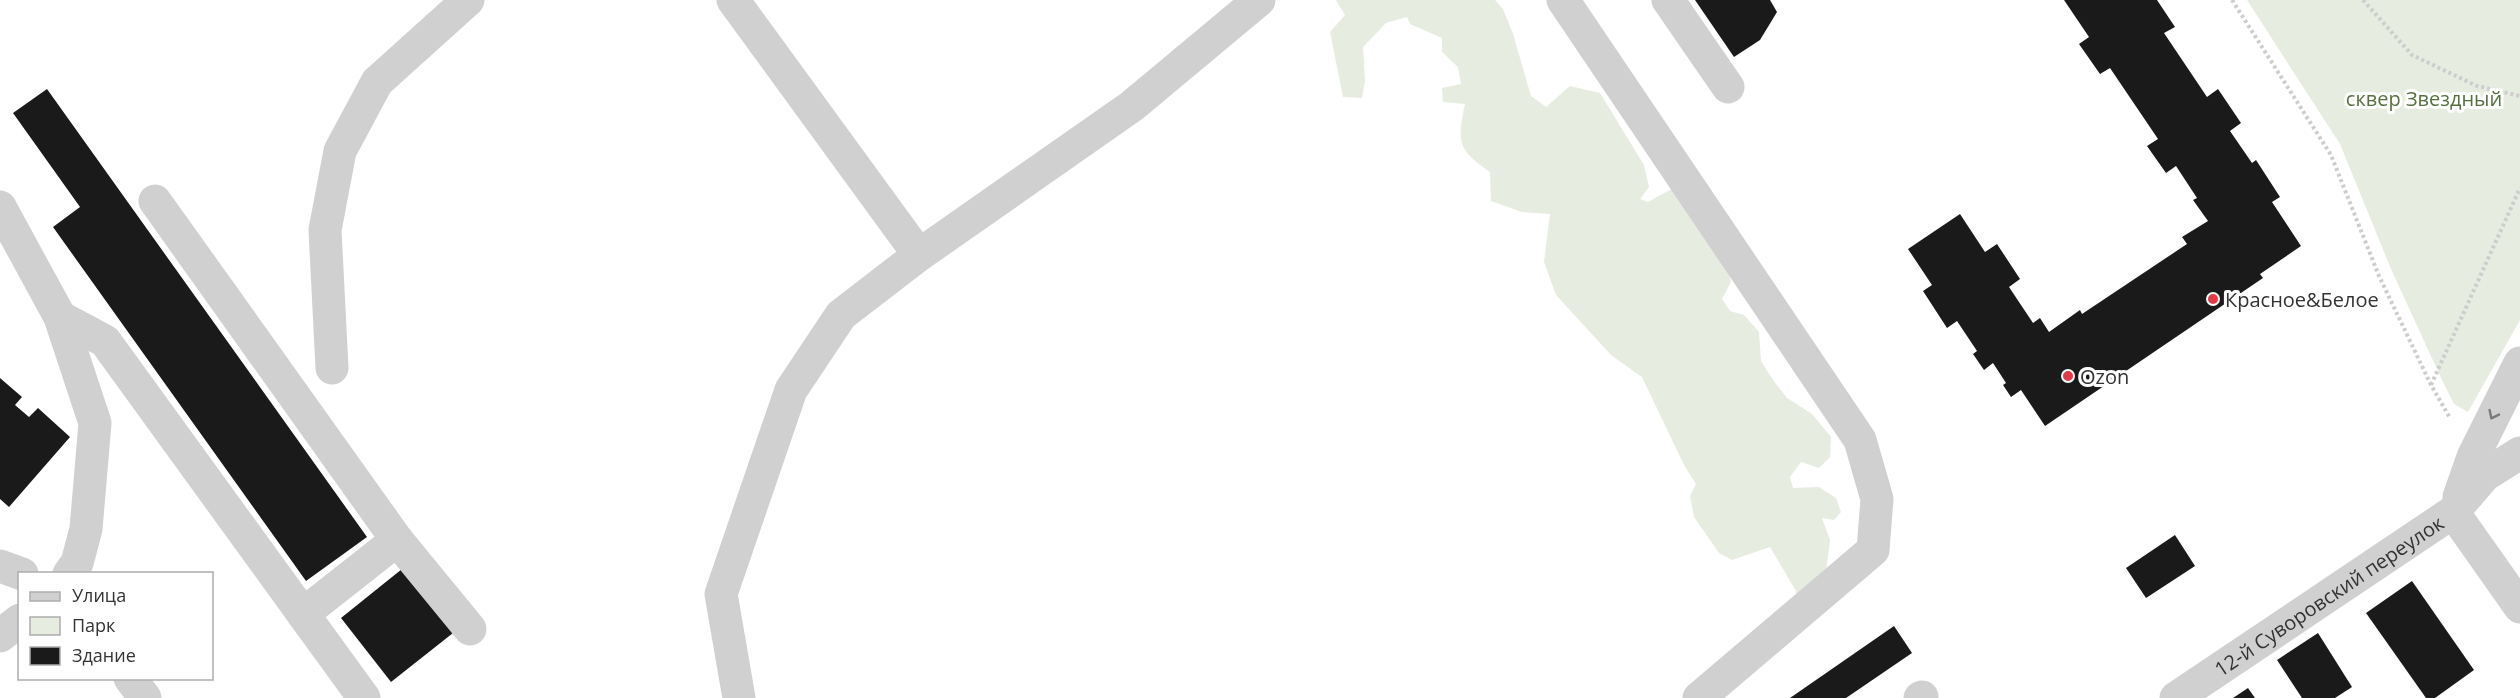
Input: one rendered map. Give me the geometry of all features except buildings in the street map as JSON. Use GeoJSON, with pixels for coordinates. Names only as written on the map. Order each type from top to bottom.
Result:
{"type":"FeatureCollection","features":[{"type":"Feature","properties":{"kind":"street"},"geometry":{"type":"LineString","coordinates":[[332,368],[325,230],[340,151],[376,82],[468,0]]}},
{"type":"Feature","properties":{"kind":"street"},"geometry":{"type":"LineString","coordinates":[[733,0],[919,255]]}},
{"type":"Feature","properties":{"kind":"street"},"geometry":{"type":"LineString","coordinates":[[739,698],[721,594],[791,390],[841,315],[919,255],[1132,106],[1259,0]]}},
{"type":"Feature","properties":{"kind":"street"},"geometry":{"type":"LineString","coordinates":[[1563,0],[1860,440],[1877,499],[1873,550],[1700,698]]}},
{"type":"Feature","properties":{"kind":"street"},"geometry":{"type":"LineString","coordinates":[[1668,0],[1728,87]]}},
{"type":"Feature","properties":{"kind":"street"},"geometry":{"type":"LineString","coordinates":[[155,201],[397,540],[470,629]]}},
{"type":"Feature","properties":{"kind":"street"},"geometry":{"type":"LineString","coordinates":[[0,207],[60,317],[95,423],[87,529],[77,563],[70,572]]}},
{"type":"Feature","properties":{"kind":"street"},"geometry":{"type":"LineString","coordinates":[[60,317],[105,341],[364,698]]}},
{"type":"Feature","properties":{"kind":"street"},"geometry":{"type":"LineString","coordinates":[[2520,363],[2474,457],[2453,513],[2520,607]]}},
{"type":"Feature","properties":{"kind":"street","name":"12-й Суворовский переулок"},"geometry":{"type":"LineString","coordinates":[[2176,698],[2453,513],[2485,475],[2520,453]]}},
{"type":"Feature","properties":{"kind":"street"},"geometry":{"type":"LineString","coordinates":[[303,614],[397,540]]}},
{"type":"Feature","properties":{"kind":"street"},"geometry":{"type":"LineString","coordinates":[[0,566],[19,572]]}},
{"type":"Feature","properties":{"kind":"street"},"geometry":{"type":"LineString","coordinates":[[0,636],[18,622]]}},
{"type":"Feature","properties":{"kind":"street"},"geometry":{"type":"LineString","coordinates":[[132,680],[145,698]]}},
{"type":"Feature","properties":{"kind":"path"},"geometry":{"type":"LineString","coordinates":[[2232,0],[2331,155],[2379,276],[2431,385],[2474,457]]}},
{"type":"Feature","properties":{"kind":"path"},"geometry":{"type":"LineString","coordinates":[[2363,0],[2412,55],[2477,86],[2520,96]]}},
{"type":"Feature","properties":{"kind":"path"},"geometry":{"type":"LineString","coordinates":[[2431,385],[2520,188]]}},
{"type":"Feature","properties":{"kind":"green space"},"geometry":{"type":"Polygon","coordinates":[[[1336,0],[1495,0],[1503,9],[1513,34],[1531,96],[1546,107],[1570,86],[1600,93],[1644,165],[1649,187],[1640,199],[1648,202],[1679,185],[1724,251],[1731,282],[1722,299],[1730,311],[1744,315],[1759,332],[1761,361],[1787,398],[1812,414],[1831,437],[1830,457],[1819,468],[1801,462],[1790,477],[1793,488],[1819,487],[1836,498],[1841,512],[1834,520],[1822,518],[1830,540],[1825,580],[1797,599],[1796,591],[1770,547],[1732,560],[1719,553],[1694,517],[1690,496],[1696,484],[1684,465],[1642,377],[1611,355],[1556,295],[1544,262],[1550,214],[1522,212],[1491,201],[1490,172],[1471,157],[1462,144],[1461,127],[1465,104],[1443,102],[1442,88],[1461,84],[1458,67],[1442,52],[1442,38],[1410,24],[1407,17],[1386,23],[1363,47],[1365,81],[1362,98],[1343,97],[1330,32],[1345,15],[1336,0]]]}},
{"type":"Feature","properties":{"kind":"green space","name":"сквер Звездный"},"geometry":{"type":"Polygon","coordinates":[[[2247,0],[2520,0],[2520,320],[2468,412],[2454,404],[2442,380],[2391,269],[2340,144],[2247,0]]]}},
{"type":"Feature","properties":{"kind":"place","name":"Красное&Белое"},"geometry":{"type":"Point","coordinates":[2213,299]}},
{"type":"Feature","properties":{"kind":"place","name":"Ozon"},"geometry":{"type":"Point","coordinates":[2068,376]}}]}
